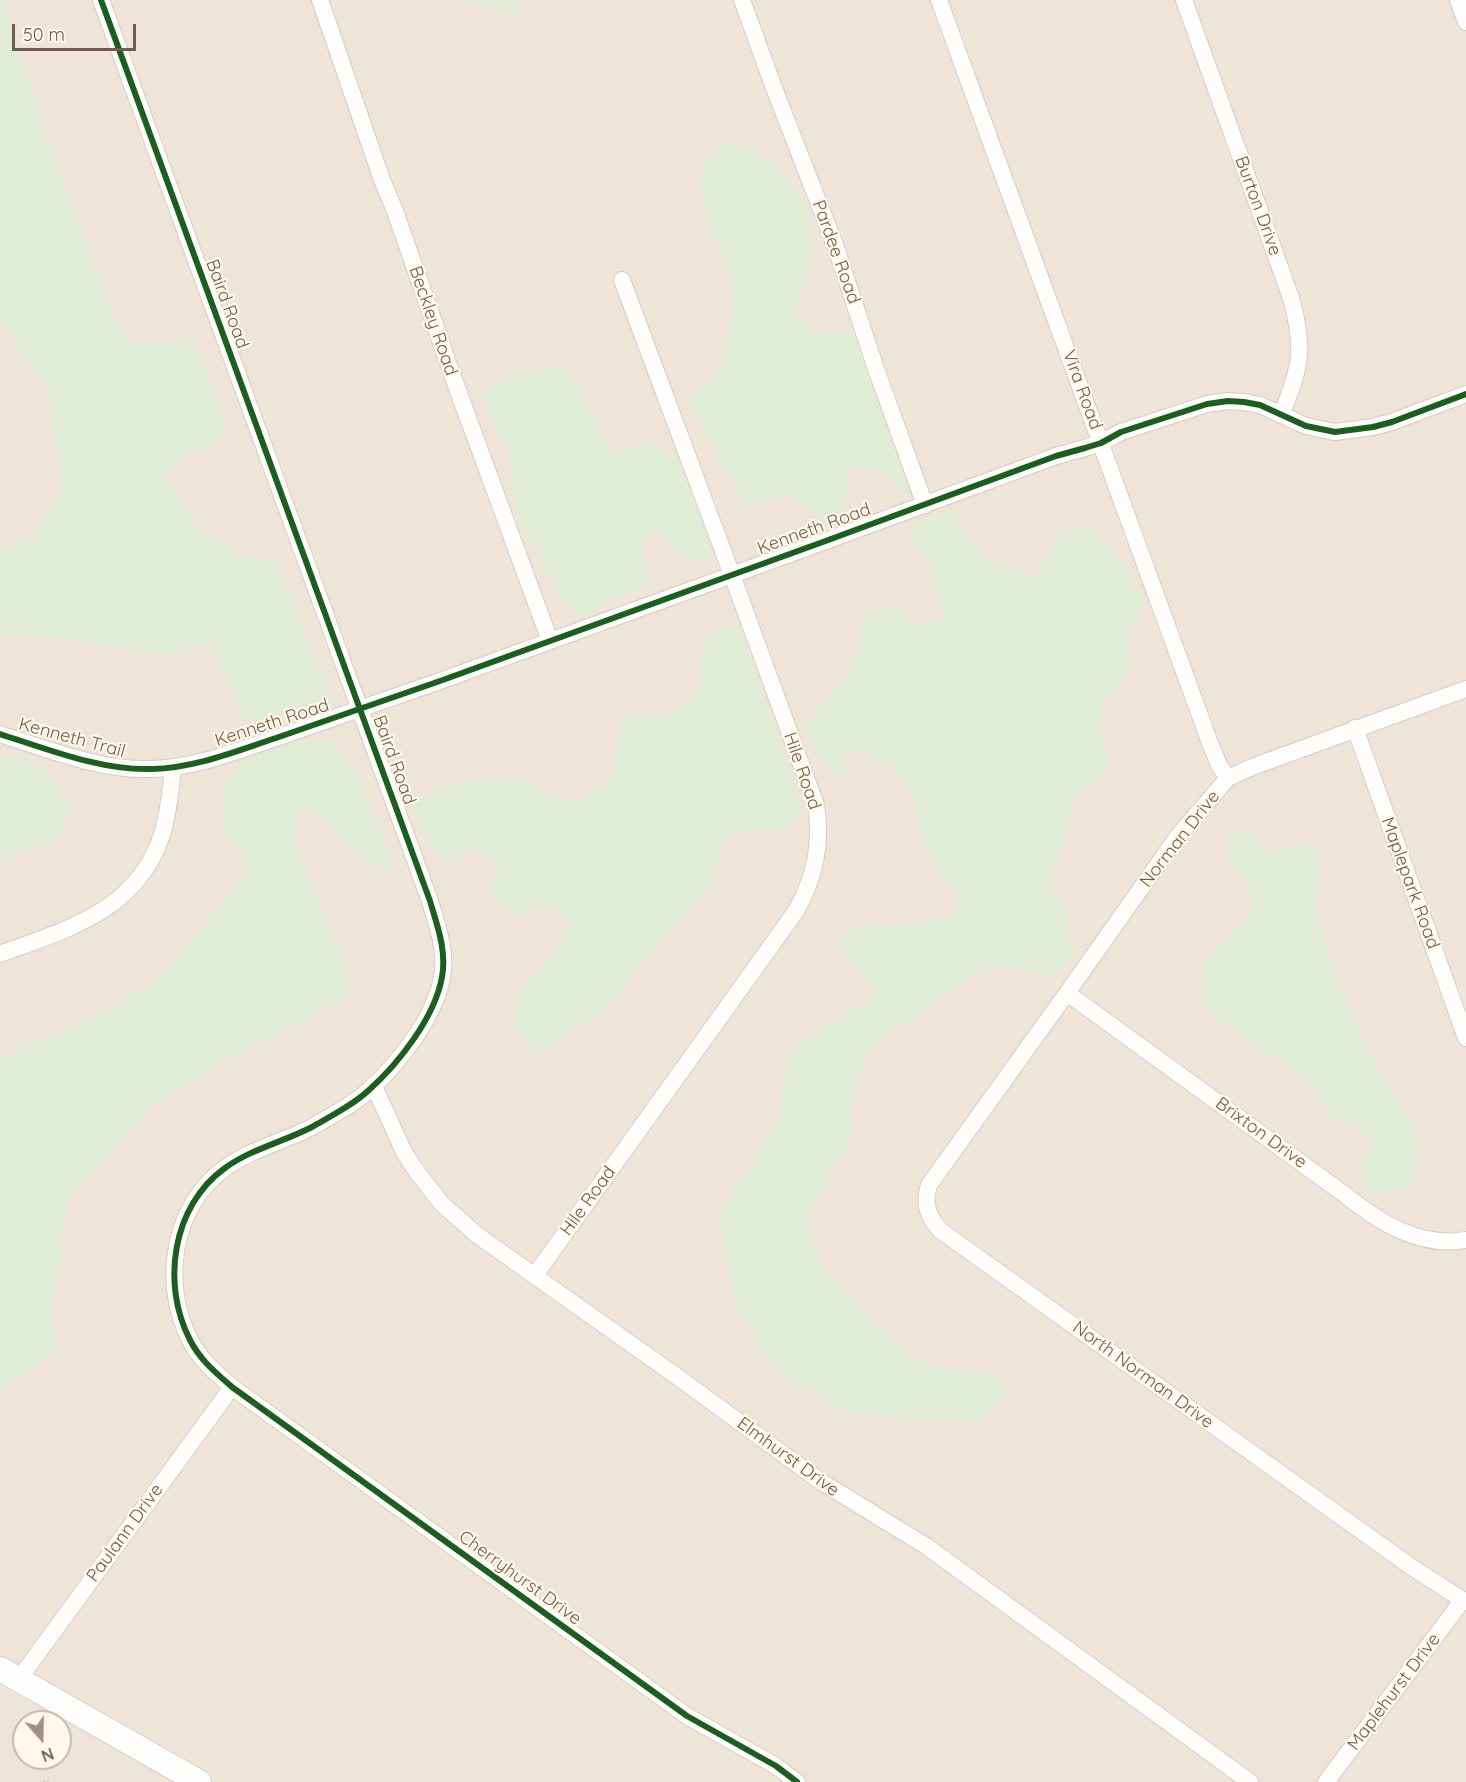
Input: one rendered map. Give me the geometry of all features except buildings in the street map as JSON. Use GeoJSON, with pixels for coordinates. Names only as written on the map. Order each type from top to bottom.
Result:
{"type":"FeatureCollection","features":[{"type":"Feature","properties":{"kind":"main road"},"geometry":{"type":"LineString","coordinates":[[9,1674],[199,1782]]}},
{"type":"Feature","properties":{"kind":"street","name":"Baird Road"},"geometry":{"type":"LineString","coordinates":[[101,0],[430,901],[443,956],[442,976],[436,997],[424,1023],[392,1068],[374,1086],[345,1108],[310,1128],[232,1163],[211,1180],[191,1206],[181,1231],[174,1262],[173,1276],[178,1314],[190,1341],[204,1362],[232,1387]]}},
{"type":"Feature","properties":{"kind":"street","name":"Beckley Road"},"geometry":{"type":"LineString","coordinates":[[320,0],[382,180],[550,641]]}},
{"type":"Feature","properties":{"kind":"street","name":"Pardee Road"},"geometry":{"type":"LineString","coordinates":[[742,0],[835,245],[876,369],[925,505]]}},
{"type":"Feature","properties":{"kind":"street","name":"Vira Road"},"geometry":{"type":"LineString","coordinates":[[939,0],[1210,743],[1219,765],[1228,778]]}},
{"type":"Feature","properties":{"kind":"street","name":"Burton Drive"},"geometry":{"type":"LineString","coordinates":[[1184,0],[1291,297],[1297,320],[1300,357],[1295,379],[1281,415]]}},
{"type":"Feature","properties":{"kind":"street"},"geometry":{"type":"LineString","coordinates":[[1458,0],[1466,22]]}},
{"type":"Feature","properties":{"kind":"street","name":"Hile Road"},"geometry":{"type":"LineString","coordinates":[[535,1275],[796,911],[814,869],[819,835],[816,805],[622,280]]}},
{"type":"Feature","properties":{"kind":"street","name":"Kenneth Road"},"geometry":{"type":"LineString","coordinates":[[173,767],[187,766],[219,757],[359,710],[1056,456],[1101,443],[1121,432],[1207,404],[1228,401],[1260,405],[1306,426],[1323,431],[1347,432],[1392,422],[1466,394]]}},
{"type":"Feature","properties":{"kind":"street","name":"Norman Drive"},"geometry":{"type":"LineString","coordinates":[[984,1108],[1178,836],[1228,778],[1355,728],[1466,689]]}},
{"type":"Feature","properties":{"kind":"street","name":"Maplepark Road"},"geometry":{"type":"LineString","coordinates":[[1355,728],[1466,1038]]}},
{"type":"Feature","properties":{"kind":"street","name":"Kenneth Trail"},"geometry":{"type":"LineString","coordinates":[[0,734],[58,753],[110,766],[134,770],[173,767]]}},
{"type":"Feature","properties":{"kind":"street"},"geometry":{"type":"LineString","coordinates":[[0,954],[68,929],[95,916],[126,891],[148,864],[162,833],[168,809],[173,767]]}},
{"type":"Feature","properties":{"kind":"street","name":"Brixton Drive"},"geometry":{"type":"LineString","coordinates":[[1067,993],[1367,1212],[1394,1227],[1431,1241],[1466,1240]]}},
{"type":"Feature","properties":{"kind":"street","name":"Elmhurst Drive"},"geometry":{"type":"LineString","coordinates":[[374,1086],[403,1150],[414,1168],[441,1203],[477,1235],[820,1481],[926,1546],[1250,1782]]}},
{"type":"Feature","properties":{"kind":"street","name":"North Norman Drive"},"geometry":{"type":"LineString","coordinates":[[984,1108],[928,1185],[925,1200],[928,1214],[934,1224],[1148,1379],[1464,1602]]}},
{"type":"Feature","properties":{"kind":"street","name":"Paulann Drive"},"geometry":{"type":"LineString","coordinates":[[9,1674],[232,1387]]}},
{"type":"Feature","properties":{"kind":"street","name":"Cherryhurst Drive"},"geometry":{"type":"LineString","coordinates":[[232,1387],[687,1716],[776,1766],[797,1782]]}},
{"type":"Feature","properties":{"kind":"street","name":"Maplehurst Drive"},"geometry":{"type":"LineString","coordinates":[[1326,1782],[1464,1602]]}},
{"type":"Feature","properties":{"kind":"path"},"geometry":{"type":"LineString","coordinates":[[44,1782],[45,1779],[50,1781]]}},
{"type":"Feature","properties":{"kind":"shaded area"},"geometry":{"type":"Polygon","coordinates":[[[0,0],[1466,0],[1466,1782],[199,1782],[0,1669],[0,0]]]}},
{"type":"Feature","properties":{"kind":"shaded area"},"geometry":{"type":"Polygon","coordinates":[[[0,1685],[45,1710],[12,1710],[12,1770],[72,1770],[72,1725],[175,1782],[0,1782],[0,1685]]]}},
{"type":"Feature","properties":{"kind":"green space"},"geometry":{"type":"Polygon","coordinates":[[[0,0],[7,10],[46,136],[107,301],[128,343],[166,344],[194,340],[223,416],[221,442],[182,457],[165,475],[199,531],[246,556],[276,561],[335,706],[276,722],[243,720],[210,642],[165,654],[48,636],[0,635],[0,549],[33,536],[63,490],[47,385],[0,318],[0,0]]]}},
{"type":"Feature","properties":{"kind":"green space"},"geometry":{"type":"Polygon","coordinates":[[[463,0],[519,0],[516,14],[463,0]]]}},
{"type":"Feature","properties":{"kind":"green space"},"geometry":{"type":"Polygon","coordinates":[[[730,141],[753,149],[779,169],[806,209],[815,254],[800,288],[796,310],[809,330],[855,333],[912,497],[877,468],[847,467],[846,509],[826,524],[787,495],[747,507],[687,399],[709,382],[724,358],[731,315],[733,283],[704,211],[701,175],[706,156],[730,141]]]}},
{"type":"Feature","properties":{"kind":"green space"},"geometry":{"type":"Polygon","coordinates":[[[567,367],[601,434],[615,454],[645,441],[677,458],[705,529],[712,560],[686,558],[656,529],[642,548],[648,585],[611,598],[582,617],[560,599],[515,507],[508,449],[489,415],[484,392],[509,376],[524,371],[567,367]]]}},
{"type":"Feature","properties":{"kind":"green space"},"geometry":{"type":"Polygon","coordinates":[[[955,510],[962,534],[995,564],[1035,578],[1056,539],[1088,526],[1123,563],[1145,605],[1126,633],[1132,665],[1125,677],[1099,704],[1111,769],[1077,794],[1062,848],[1051,876],[1050,887],[1066,913],[1073,954],[1052,977],[1015,967],[984,967],[879,1042],[862,1066],[850,1102],[853,1134],[807,1218],[820,1263],[862,1311],[895,1343],[933,1368],[977,1371],[1011,1388],[983,1420],[906,1419],[848,1411],[792,1382],[761,1349],[733,1299],[720,1215],[779,1117],[782,1086],[790,1048],[878,993],[843,952],[839,937],[856,926],[900,925],[952,918],[962,892],[945,883],[924,842],[914,797],[898,777],[869,753],[858,749],[845,756],[844,777],[830,771],[803,727],[848,676],[861,638],[865,615],[891,606],[919,624],[945,619],[926,555],[908,531],[931,516],[955,510]]]}},
{"type":"Feature","properties":{"kind":"green space"},"geometry":{"type":"Polygon","coordinates":[[[740,627],[804,811],[787,827],[743,830],[723,841],[710,886],[600,1013],[538,1052],[514,1028],[518,993],[554,956],[572,919],[541,905],[513,917],[486,888],[501,865],[477,849],[446,860],[425,842],[411,803],[459,781],[484,778],[521,778],[554,798],[581,801],[616,771],[616,744],[627,712],[668,715],[703,687],[699,660],[714,628],[740,627]]]}},
{"type":"Feature","properties":{"kind":"green space"},"geometry":{"type":"Polygon","coordinates":[[[294,740],[335,741],[364,791],[391,860],[392,875],[351,849],[329,822],[299,805],[294,842],[350,976],[350,992],[318,1013],[213,1067],[149,1108],[68,1201],[52,1310],[57,1349],[0,1391],[0,1059],[123,1002],[169,968],[250,869],[222,829],[223,788],[237,765],[294,740]]]}},
{"type":"Feature","properties":{"kind":"green space"},"geometry":{"type":"Polygon","coordinates":[[[5,756],[24,759],[49,774],[70,801],[58,839],[0,859],[0,758],[5,756]]]}},
{"type":"Feature","properties":{"kind":"green space"},"geometry":{"type":"Polygon","coordinates":[[[1247,831],[1267,851],[1311,845],[1320,866],[1316,910],[1334,972],[1367,1051],[1411,1120],[1421,1148],[1408,1187],[1371,1194],[1360,1168],[1372,1145],[1354,1121],[1331,1120],[1316,1087],[1213,1016],[1200,999],[1204,964],[1254,913],[1250,889],[1233,864],[1228,850],[1229,834],[1247,831]]]}},
{"type":"Feature","properties":{"kind":"cycle path"},"geometry":{"type":"LineString","coordinates":[[101,0],[430,901],[443,958],[442,977],[432,1008],[414,1038],[380,1079],[349,1105],[312,1127],[235,1161],[207,1184],[193,1203],[183,1224],[174,1271],[181,1318],[199,1354],[232,1387],[687,1716],[776,1766],[797,1782]]}},
{"type":"Feature","properties":{"kind":"cycle path"},"geometry":{"type":"LineString","coordinates":[[0,734],[94,763],[133,769],[184,766],[231,753],[440,681],[1056,456],[1101,443],[1121,432],[1207,404],[1228,401],[1260,405],[1306,426],[1335,432],[1392,422],[1466,394]]}}]}
